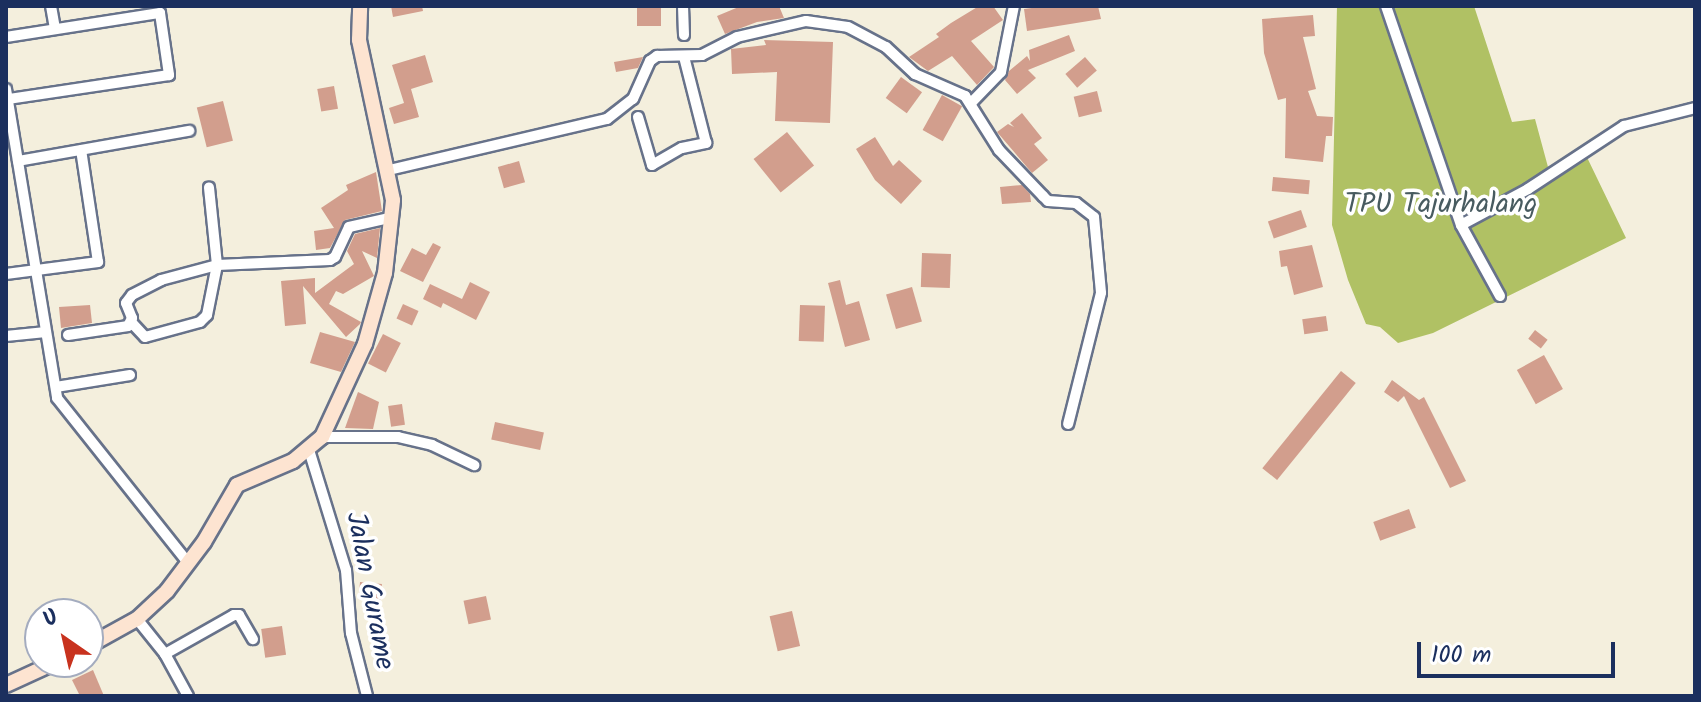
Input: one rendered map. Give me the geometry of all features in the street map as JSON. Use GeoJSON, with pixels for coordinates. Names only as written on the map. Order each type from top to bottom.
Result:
{"type":"FeatureCollection","features":[{"type":"Feature","properties":{"kind":"street"},"geometry":{"type":"LineString","coordinates":[[51,6],[55,29]]}},
{"type":"Feature","properties":{"kind":"street"},"geometry":{"type":"LineString","coordinates":[[104,637],[137,619],[189,564],[237,485],[309,450],[322,437],[365,344],[378,306],[393,217],[389,170],[359,40],[360,6]]}},
{"type":"Feature","properties":{"kind":"street"},"geometry":{"type":"LineString","coordinates":[[683,6],[684,35]]}},
{"type":"Feature","properties":{"kind":"street"},"geometry":{"type":"LineString","coordinates":[[971,103],[1001,72],[1014,6]]}},
{"type":"Feature","properties":{"kind":"street"},"geometry":{"type":"LineString","coordinates":[[1386,6],[1461,225],[1500,296]]}},
{"type":"Feature","properties":{"kind":"street"},"geometry":{"type":"LineString","coordinates":[[6,37],[143,11],[160,13],[169,75],[7,94],[57,398],[189,564]]}},
{"type":"Feature","properties":{"kind":"street"},"geometry":{"type":"LineString","coordinates":[[389,170],[601,122],[627,106],[654,57],[702,55],[737,37],[806,21],[828,22],[871,38],[915,74],[957,91],[971,103],[999,150],[1048,201],[1076,203],[1094,217],[1101,293],[1068,424]]}},
{"type":"Feature","properties":{"kind":"street"},"geometry":{"type":"LineString","coordinates":[[638,117],[652,165],[682,148],[706,143],[684,57]]}},
{"type":"Feature","properties":{"kind":"street"},"geometry":{"type":"LineString","coordinates":[[1461,225],[1528,189],[1624,126],[1695,108]]}},
{"type":"Feature","properties":{"kind":"street"},"geometry":{"type":"LineString","coordinates":[[18,161],[189,131]]}},
{"type":"Feature","properties":{"kind":"street"},"geometry":{"type":"LineString","coordinates":[[6,274],[98,262],[81,150]]}},
{"type":"Feature","properties":{"kind":"street"},"geometry":{"type":"LineString","coordinates":[[209,187],[217,265],[204,320],[145,337],[132,323],[126,303],[132,295],[161,280],[217,265],[330,260],[335,257],[349,227],[393,217]]}},
{"type":"Feature","properties":{"kind":"street"},"geometry":{"type":"LineString","coordinates":[[68,335],[132,323]]}},
{"type":"Feature","properties":{"kind":"street"},"geometry":{"type":"LineString","coordinates":[[6,336],[46,332]]}},
{"type":"Feature","properties":{"kind":"street"},"geometry":{"type":"LineString","coordinates":[[56,387],[130,375]]}},
{"type":"Feature","properties":{"kind":"street"},"geometry":{"type":"LineString","coordinates":[[322,437],[398,437],[432,445],[474,465]]}},
{"type":"Feature","properties":{"kind":"street","name":"Jalan Gurame"},"geometry":{"type":"LineString","coordinates":[[309,450],[346,570],[351,633],[367,696]]}},
{"type":"Feature","properties":{"kind":"street"},"geometry":{"type":"LineString","coordinates":[[165,654],[234,615],[239,615],[253,639]]}},
{"type":"Feature","properties":{"kind":"street"},"geometry":{"type":"LineString","coordinates":[[137,619],[165,654],[188,696]]}},
{"type":"Feature","properties":{"kind":"green space","name":"TPU Tajurhalang"},"geometry":{"type":"Polygon","coordinates":[[[1337,6],[1474,6],[1512,122],[1535,119],[1548,167],[1582,147],[1626,238],[1433,333],[1398,343],[1380,327],[1366,324],[1348,280],[1332,225],[1337,6]]]}},
{"type":"Feature","properties":{"kind":"building"},"geometry":{"type":"Polygon","coordinates":[[[391,6],[422,6],[423,11],[393,17],[391,6]]]}},
{"type":"Feature","properties":{"kind":"building"},"geometry":{"type":"Polygon","coordinates":[[[637,6],[661,6],[661,26],[637,26],[637,6]]]}},
{"type":"Feature","properties":{"kind":"building"},"geometry":{"type":"Polygon","coordinates":[[[741,6],[779,6],[784,18],[757,22],[725,34],[717,16],[741,6]]]}},
{"type":"Feature","properties":{"kind":"building"},"geometry":{"type":"Polygon","coordinates":[[[979,6],[993,6],[1003,20],[971,41],[994,67],[977,85],[952,56],[928,71],[909,57],[939,37],[936,34],[951,23],[979,6]]]}},
{"type":"Feature","properties":{"kind":"building"},"geometry":{"type":"Polygon","coordinates":[[[1098,6],[1101,19],[1027,31],[1024,9],[1098,6]]]}},
{"type":"Feature","properties":{"kind":"building"},"geometry":{"type":"Polygon","coordinates":[[[1313,15],[1315,36],[1303,37],[1316,89],[1308,91],[1317,116],[1333,117],[1332,136],[1326,136],[1323,162],[1285,158],[1286,98],[1278,100],[1264,53],[1262,19],[1313,15]]]}},
{"type":"Feature","properties":{"kind":"building"},"geometry":{"type":"Polygon","coordinates":[[[1069,35],[1075,51],[1028,70],[1036,78],[1017,94],[1005,80],[1009,71],[1027,56],[1030,61],[1029,50],[1069,35]]]}},
{"type":"Feature","properties":{"kind":"building"},"geometry":{"type":"Polygon","coordinates":[[[764,40],[833,42],[830,123],[775,121],[777,72],[732,74],[731,49],[766,45],[764,40]]]}},
{"type":"Feature","properties":{"kind":"building"},"geometry":{"type":"Polygon","coordinates":[[[425,55],[433,82],[411,89],[419,117],[394,124],[389,108],[404,103],[392,65],[425,55]]]}},
{"type":"Feature","properties":{"kind":"building"},"geometry":{"type":"Polygon","coordinates":[[[643,57],[638,68],[616,72],[614,62],[643,57]]]}},
{"type":"Feature","properties":{"kind":"building"},"geometry":{"type":"Polygon","coordinates":[[[1085,57],[1097,71],[1077,88],[1065,74],[1085,57]]]}},
{"type":"Feature","properties":{"kind":"building"},"geometry":{"type":"Polygon","coordinates":[[[901,77],[922,92],[907,113],[886,98],[901,77]]]}},
{"type":"Feature","properties":{"kind":"building"},"geometry":{"type":"Polygon","coordinates":[[[334,86],[338,109],[321,112],[317,89],[334,86]]]}},
{"type":"Feature","properties":{"kind":"building"},"geometry":{"type":"Polygon","coordinates":[[[1097,91],[1102,111],[1079,117],[1074,97],[1097,91]]]}},
{"type":"Feature","properties":{"kind":"building"},"geometry":{"type":"Polygon","coordinates":[[[942,95],[962,106],[943,141],[923,130],[942,95]]]}},
{"type":"Feature","properties":{"kind":"building"},"geometry":{"type":"Polygon","coordinates":[[[223,101],[233,141],[207,147],[197,108],[223,101]]]}},
{"type":"Feature","properties":{"kind":"building"},"geometry":{"type":"Polygon","coordinates":[[[1022,113],[1042,138],[1034,144],[1048,160],[1032,173],[997,132],[1008,124],[1014,127],[1010,123],[1022,113]]]}},
{"type":"Feature","properties":{"kind":"building"},"geometry":{"type":"Polygon","coordinates":[[[787,132],[814,165],[781,192],[754,159],[787,132]]]}},
{"type":"Feature","properties":{"kind":"building"},"geometry":{"type":"Polygon","coordinates":[[[875,137],[893,166],[899,160],[922,181],[901,204],[875,180],[856,149],[875,137]]]}},
{"type":"Feature","properties":{"kind":"building"},"geometry":{"type":"Polygon","coordinates":[[[519,161],[525,182],[504,188],[498,167],[519,161]]]}},
{"type":"Feature","properties":{"kind":"building"},"geometry":{"type":"Polygon","coordinates":[[[376,172],[382,211],[345,220],[330,248],[316,250],[314,231],[334,228],[321,208],[348,190],[346,185],[376,172]]]}},
{"type":"Feature","properties":{"kind":"building"},"geometry":{"type":"Polygon","coordinates":[[[1273,177],[1310,180],[1309,194],[1272,191],[1273,177]]]}},
{"type":"Feature","properties":{"kind":"building"},"geometry":{"type":"Polygon","coordinates":[[[1022,185],[1030,194],[1031,202],[1002,204],[1000,187],[1022,185]]]}},
{"type":"Feature","properties":{"kind":"building"},"geometry":{"type":"Polygon","coordinates":[[[1301,210],[1307,227],[1274,238],[1268,221],[1301,210]]]}},
{"type":"Feature","properties":{"kind":"building"},"geometry":{"type":"Polygon","coordinates":[[[380,228],[377,258],[362,251],[374,276],[343,294],[336,291],[329,304],[360,324],[346,337],[303,286],[306,324],[285,326],[281,281],[315,278],[315,293],[354,264],[347,251],[355,234],[380,228]]]}},
{"type":"Feature","properties":{"kind":"building"},"geometry":{"type":"Polygon","coordinates":[[[433,243],[441,247],[423,282],[400,271],[412,248],[426,255],[433,243]]]}},
{"type":"Feature","properties":{"kind":"building"},"geometry":{"type":"Polygon","coordinates":[[[1312,245],[1323,287],[1294,295],[1287,266],[1281,267],[1279,251],[1312,245]]]}},
{"type":"Feature","properties":{"kind":"building"},"geometry":{"type":"Polygon","coordinates":[[[922,253],[951,254],[950,288],[921,287],[922,253]]]}},
{"type":"Feature","properties":{"kind":"building"},"geometry":{"type":"Polygon","coordinates":[[[840,280],[846,305],[859,301],[870,340],[845,347],[828,283],[840,280]]]}},
{"type":"Feature","properties":{"kind":"building"},"geometry":{"type":"Polygon","coordinates":[[[470,282],[490,292],[476,320],[443,303],[441,308],[423,299],[430,284],[462,299],[470,282]]]}},
{"type":"Feature","properties":{"kind":"building"},"geometry":{"type":"Polygon","coordinates":[[[912,287],[922,322],[896,329],[886,294],[912,287]]]}},
{"type":"Feature","properties":{"kind":"building"},"geometry":{"type":"Polygon","coordinates":[[[403,304],[419,311],[412,326],[396,319],[403,304]]]}},
{"type":"Feature","properties":{"kind":"building"},"geometry":{"type":"Polygon","coordinates":[[[90,305],[92,323],[61,328],[59,307],[90,305]]]}},
{"type":"Feature","properties":{"kind":"building"},"geometry":{"type":"Polygon","coordinates":[[[800,305],[825,306],[824,342],[799,341],[800,305]]]}},
{"type":"Feature","properties":{"kind":"building"},"geometry":{"type":"Polygon","coordinates":[[[1326,316],[1328,331],[1304,334],[1302,319],[1326,316]]]}},
{"type":"Feature","properties":{"kind":"building"},"geometry":{"type":"Polygon","coordinates":[[[1535,330],[1548,340],[1541,349],[1528,339],[1535,330]]]}},
{"type":"Feature","properties":{"kind":"building"},"geometry":{"type":"Polygon","coordinates":[[[320,332],[355,342],[341,372],[310,363],[320,332]]]}},
{"type":"Feature","properties":{"kind":"building"},"geometry":{"type":"Polygon","coordinates":[[[383,334],[401,343],[386,372],[368,363],[383,334]]]}},
{"type":"Feature","properties":{"kind":"building"},"geometry":{"type":"Polygon","coordinates":[[[1544,355],[1563,389],[1536,404],[1517,370],[1544,355]]]}},
{"type":"Feature","properties":{"kind":"building"},"geometry":{"type":"Polygon","coordinates":[[[1341,371],[1356,383],[1277,480],[1262,468],[1341,371]]]}},
{"type":"Feature","properties":{"kind":"building"},"geometry":{"type":"Polygon","coordinates":[[[1392,380],[1419,400],[1424,397],[1466,481],[1450,488],[1404,396],[1398,402],[1384,392],[1392,380]]]}},
{"type":"Feature","properties":{"kind":"building"},"geometry":{"type":"Polygon","coordinates":[[[358,392],[379,402],[373,429],[345,428],[358,392]]]}},
{"type":"Feature","properties":{"kind":"building"},"geometry":{"type":"Polygon","coordinates":[[[402,404],[405,425],[391,427],[388,406],[402,404]]]}},
{"type":"Feature","properties":{"kind":"building"},"geometry":{"type":"Polygon","coordinates":[[[495,422],[544,432],[540,450],[491,440],[495,422]]]}},
{"type":"Feature","properties":{"kind":"building"},"geometry":{"type":"Polygon","coordinates":[[[1409,509],[1416,528],[1380,541],[1373,522],[1409,509]]]}},
{"type":"Feature","properties":{"kind":"building"},"geometry":{"type":"Polygon","coordinates":[[[360,582],[382,584],[380,601],[359,599],[360,582]]]}},
{"type":"Feature","properties":{"kind":"building"},"geometry":{"type":"Polygon","coordinates":[[[486,596],[491,619],[468,624],[464,601],[486,596]]]}},
{"type":"Feature","properties":{"kind":"building"},"geometry":{"type":"Polygon","coordinates":[[[792,611],[800,646],[778,651],[770,616],[792,611]]]}},
{"type":"Feature","properties":{"kind":"building"},"geometry":{"type":"Polygon","coordinates":[[[282,626],[286,655],[265,658],[261,629],[282,626]]]}},
{"type":"Feature","properties":{"kind":"building"},"geometry":{"type":"Polygon","coordinates":[[[96,678],[104,696],[80,696],[72,680],[96,678]]]}}]}
